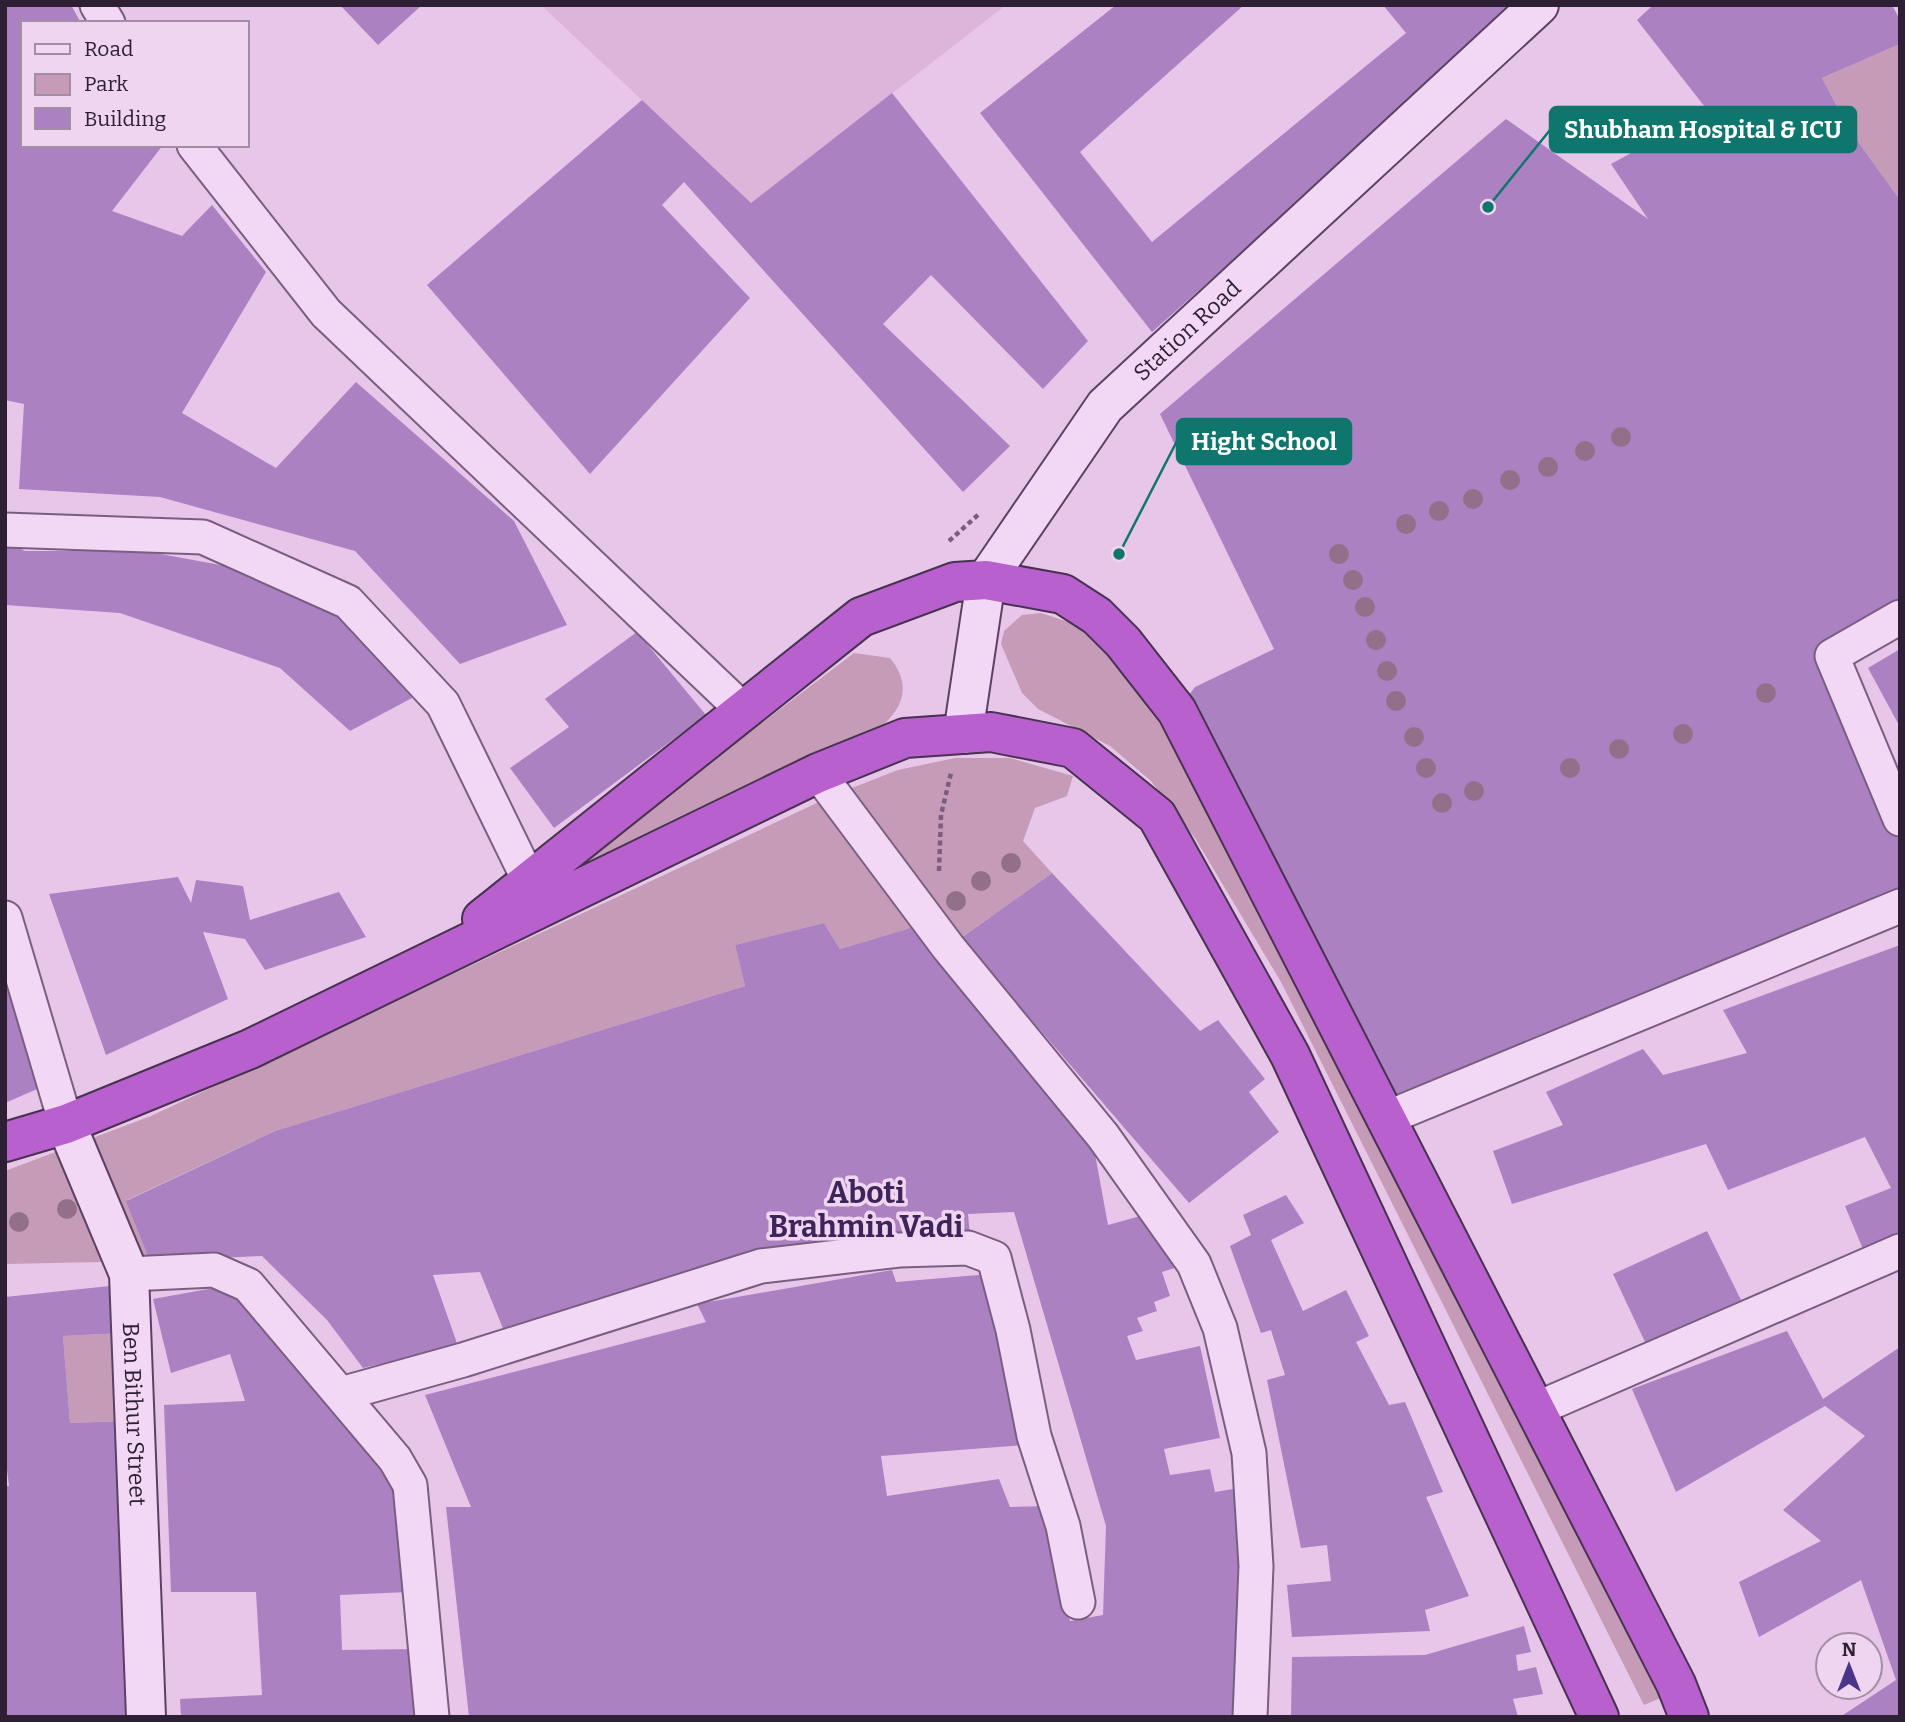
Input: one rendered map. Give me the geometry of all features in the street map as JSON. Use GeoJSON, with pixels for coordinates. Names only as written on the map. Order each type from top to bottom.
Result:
{"type":"FeatureCollection","features":[{"type":"Feature","properties":{"kind":"highway"},"geometry":{"type":"LineString","coordinates":[[437,957],[529,880],[861,617],[955,582],[986,580],[1063,594],[1097,616],[1151,675],[1177,711],[1676,1684],[1689,1717]]}},
{"type":"Feature","properties":{"kind":"highway"},"geometry":{"type":"LineString","coordinates":[[5,1142],[66,1124],[250,1049],[818,773],[905,738],[958,752],[992,732],[1073,748],[1157,816],[1290,1055],[1599,1717]]}},
{"type":"Feature","properties":{"kind":"street"},"geometry":{"type":"LineString","coordinates":[[97,5],[107,21]]}},
{"type":"Feature","properties":{"kind":"street","name":"Station Road"},"geometry":{"type":"LineString","coordinates":[[958,752],[986,580],[1105,406],[1539,5]]}},
{"type":"Feature","properties":{"kind":"street"},"geometry":{"type":"LineString","coordinates":[[196,147],[326,313],[744,711]]}},
{"type":"Feature","properties":{"kind":"street"},"geometry":{"type":"LineString","coordinates":[[5,530],[203,537],[348,602],[443,704],[529,880]]}},
{"type":"Feature","properties":{"kind":"street"},"geometry":{"type":"LineString","coordinates":[[1900,617],[1832,656],[1900,819]]}},
{"type":"Feature","properties":{"kind":"street"},"geometry":{"type":"LineString","coordinates":[[818,773],[948,947],[1103,1136],[1194,1264],[1220,1328],[1249,1452],[1256,1566],[1250,1717]]}},
{"type":"Feature","properties":{"kind":"street"},"geometry":{"type":"LineString","coordinates":[[1384,1119],[1900,906]]}},
{"type":"Feature","properties":{"kind":"street"},"geometry":{"type":"LineString","coordinates":[[5,918],[66,1124]]}},
{"type":"Feature","properties":{"kind":"street","name":"Ben Bithur Street"},"geometry":{"type":"LineString","coordinates":[[66,1124],[129,1274],[146,1717]]}},
{"type":"Feature","properties":{"kind":"street"},"geometry":{"type":"LineString","coordinates":[[341,1394],[463,1360],[761,1266],[899,1250],[968,1248],[994,1258],[1013,1330],[1034,1436],[1063,1526],[1078,1602]]}},
{"type":"Feature","properties":{"kind":"street"},"geometry":{"type":"LineString","coordinates":[[1534,1410],[1900,1251]]}},
{"type":"Feature","properties":{"kind":"street"},"geometry":{"type":"LineString","coordinates":[[129,1274],[214,1270],[248,1284],[395,1459],[410,1485],[432,1717]]}},
{"type":"Feature","properties":{"kind":"path"},"geometry":{"type":"LineString","coordinates":[[939,877],[941,815],[958,752]]}},
{"type":"Feature","properties":{"kind":"shaded area"},"geometry":{"type":"Polygon","coordinates":[[[541,5],[1006,5],[751,203],[541,5]]]}},
{"type":"Feature","properties":{"kind":"green space"},"geometry":{"type":"Polygon","coordinates":[[[1900,44],[1900,200],[1849,129],[1822,78],[1900,44]]]}},
{"type":"Feature","properties":{"kind":"green space"},"geometry":{"type":"Polygon","coordinates":[[[1041,613],[1087,628],[1127,672],[1197,780],[1663,1697],[1644,1705],[1281,982],[1195,838],[1151,781],[1110,746],[1038,709],[1022,693],[1001,644],[1004,631],[1022,615],[1041,613]]]}},
{"type":"Feature","properties":{"kind":"green space"},"geometry":{"type":"Polygon","coordinates":[[[854,653],[890,658],[901,678],[903,687],[899,705],[878,729],[529,900],[854,653]]]}},
{"type":"Feature","properties":{"kind":"green space"},"geometry":{"type":"Polygon","coordinates":[[[955,758],[1010,758],[1073,776],[1067,796],[1035,808],[1023,841],[1052,873],[948,947],[930,923],[840,949],[824,923],[735,945],[745,986],[275,1131],[127,1200],[150,1261],[5,1264],[5,1171],[151,1116],[834,795],[898,770],[955,758]]]}},
{"type":"Feature","properties":{"kind":"green space"},"geometry":{"type":"Polygon","coordinates":[[[124,1333],[123,1421],[70,1423],[63,1336],[124,1333]]]}},
{"type":"Feature","properties":{"kind":"building"},"geometry":{"type":"Polygon","coordinates":[[[5,5],[71,5],[80,21],[21,21],[21,147],[161,147],[112,211],[182,236],[212,205],[266,272],[182,413],[276,468],[356,382],[514,521],[567,625],[460,664],[355,551],[160,497],[19,489],[24,404],[5,400],[5,5]]]}},
{"type":"Feature","properties":{"kind":"building"},"geometry":{"type":"Polygon","coordinates":[[[340,5],[422,5],[378,45],[340,5]]]}},
{"type":"Feature","properties":{"kind":"building"},"geometry":{"type":"Polygon","coordinates":[[[1116,5],[1244,5],[1080,152],[1152,242],[1406,33],[1383,5],[1504,5],[1511,13],[1152,332],[980,113],[1116,5]]]}},
{"type":"Feature","properties":{"kind":"building"},"geometry":{"type":"Polygon","coordinates":[[[1653,5],[1892,5],[1900,20],[1900,44],[1822,78],[1849,129],[1900,200],[1900,617],[1832,656],[1900,819],[1900,906],[1384,1119],[1177,711],[1195,687],[1274,649],[1160,414],[1506,119],[1648,219],[1611,164],[1708,111],[1637,20],[1653,5]]]}},
{"type":"Feature","properties":{"kind":"building"},"geometry":{"type":"Polygon","coordinates":[[[892,93],[1088,341],[1043,389],[931,275],[883,324],[1010,446],[963,492],[684,182],[662,205],[750,298],[590,474],[427,285],[642,100],[751,203],[892,93]]]}},
{"type":"Feature","properties":{"kind":"building"},"geometry":{"type":"Polygon","coordinates":[[[5,541],[25,551],[144,551],[226,566],[340,617],[412,698],[350,731],[280,668],[120,613],[5,605],[5,541]]]}},
{"type":"Feature","properties":{"kind":"building"},"geometry":{"type":"Polygon","coordinates":[[[637,632],[706,715],[554,828],[510,768],[569,727],[545,699],[637,632]]]}},
{"type":"Feature","properties":{"kind":"building"},"geometry":{"type":"Polygon","coordinates":[[[1900,649],[1900,727],[1868,668],[1900,649]]]}},
{"type":"Feature","properties":{"kind":"building"},"geometry":{"type":"Polygon","coordinates":[[[1052,873],[1200,1031],[1218,1020],[1265,1079],[1249,1092],[1279,1132],[1189,1203],[961,938],[1052,873]]]}},
{"type":"Feature","properties":{"kind":"building"},"geometry":{"type":"Polygon","coordinates":[[[178,877],[191,903],[196,880],[243,886],[250,920],[339,892],[366,937],[265,970],[245,939],[203,932],[228,999],[106,1055],[49,894],[178,877]]]}},
{"type":"Feature","properties":{"kind":"building"},"geometry":{"type":"Polygon","coordinates":[[[824,923],[840,949],[918,926],[1093,1143],[1108,1225],[1144,1215],[1181,1266],[1162,1272],[1170,1296],[1154,1302],[1157,1311],[1137,1318],[1143,1331],[1127,1336],[1136,1360],[1200,1346],[1220,1438],[1164,1449],[1170,1475],[1210,1469],[1215,1492],[1239,1488],[1242,1717],[469,1717],[446,1507],[471,1507],[425,1395],[706,1322],[697,1304],[892,1270],[896,1282],[990,1274],[1023,1445],[881,1456],[887,1496],[999,1479],[1010,1507],[1050,1506],[1070,1621],[1103,1615],[1106,1526],[1014,1212],[968,1214],[970,1236],[504,1331],[480,1272],[433,1275],[458,1346],[363,1368],[327,1320],[262,1256],[150,1261],[126,1201],[275,1131],[745,986],[735,945],[824,923]]]}},
{"type":"Feature","properties":{"kind":"building"},"geometry":{"type":"Polygon","coordinates":[[[1900,945],[1900,1240],[1865,1254],[1845,1206],[1891,1188],[1865,1137],[1728,1190],[1706,1144],[1512,1204],[1493,1151],[1563,1125],[1546,1092],[1643,1049],[1663,1075],[1747,1053],[1723,1010],[1900,945]]]}},
{"type":"Feature","properties":{"kind":"building"},"geometry":{"type":"Polygon","coordinates":[[[5,962],[44,1086],[5,1103],[5,962]]]}},
{"type":"Feature","properties":{"kind":"building"},"geometry":{"type":"Polygon","coordinates":[[[1286,1195],[1304,1223],[1271,1240],[1303,1311],[1346,1290],[1369,1336],[1356,1342],[1389,1405],[1405,1402],[1443,1492],[1426,1497],[1469,1596],[1425,1610],[1430,1631],[1292,1637],[1287,1585],[1331,1581],[1327,1545],[1301,1548],[1267,1380],[1285,1375],[1271,1330],[1261,1333],[1230,1246],[1251,1235],[1243,1215],[1286,1195]]]}},
{"type":"Feature","properties":{"kind":"building"},"geometry":{"type":"Polygon","coordinates":[[[1707,1231],[1741,1300],[1645,1342],[1613,1274],[1707,1231]]]}},
{"type":"Feature","properties":{"kind":"building"},"geometry":{"type":"Polygon","coordinates":[[[119,1285],[124,1333],[63,1336],[70,1423],[123,1421],[138,1717],[5,1717],[5,1486],[9,1486],[5,1453],[5,1297],[119,1285]]]}},
{"type":"Feature","properties":{"kind":"building"},"geometry":{"type":"Polygon","coordinates":[[[230,1285],[261,1311],[403,1496],[408,1592],[340,1595],[342,1650],[416,1649],[423,1717],[181,1717],[180,1699],[262,1695],[256,1592],[171,1592],[164,1405],[245,1401],[230,1354],[171,1373],[153,1299],[230,1285]]]}},
{"type":"Feature","properties":{"kind":"building"},"geometry":{"type":"Polygon","coordinates":[[[1787,1331],[1823,1399],[1900,1347],[1900,1717],[1840,1717],[1864,1701],[1884,1701],[1884,1688],[1896,1680],[1884,1646],[1884,1631],[1879,1631],[1861,1580],[1759,1637],[1739,1582],[1821,1541],[1783,1510],[1865,1436],[1825,1406],[1676,1492],[1632,1389],[1787,1331]]]}},
{"type":"Feature","properties":{"kind":"building"},"geometry":{"type":"Polygon","coordinates":[[[1524,1626],[1531,1652],[1516,1655],[1518,1671],[1536,1667],[1543,1694],[1513,1699],[1518,1717],[1291,1717],[1292,1657],[1425,1655],[1524,1626]]]}},
{"type":"Feature","properties":{"kind":"place","name":"Shubham Hospital & ICU"},"geometry":{"type":"Point","coordinates":[1488,207]}},
{"type":"Feature","properties":{"kind":"place","name":"Hight School"},"geometry":{"type":"Point","coordinates":[1119,554]}},
{"type":"Feature","properties":{"kind":"district","name":"Aboti Brahmin Vadi"},"geometry":{"type":"Point","coordinates":[866,1210]}}]}
